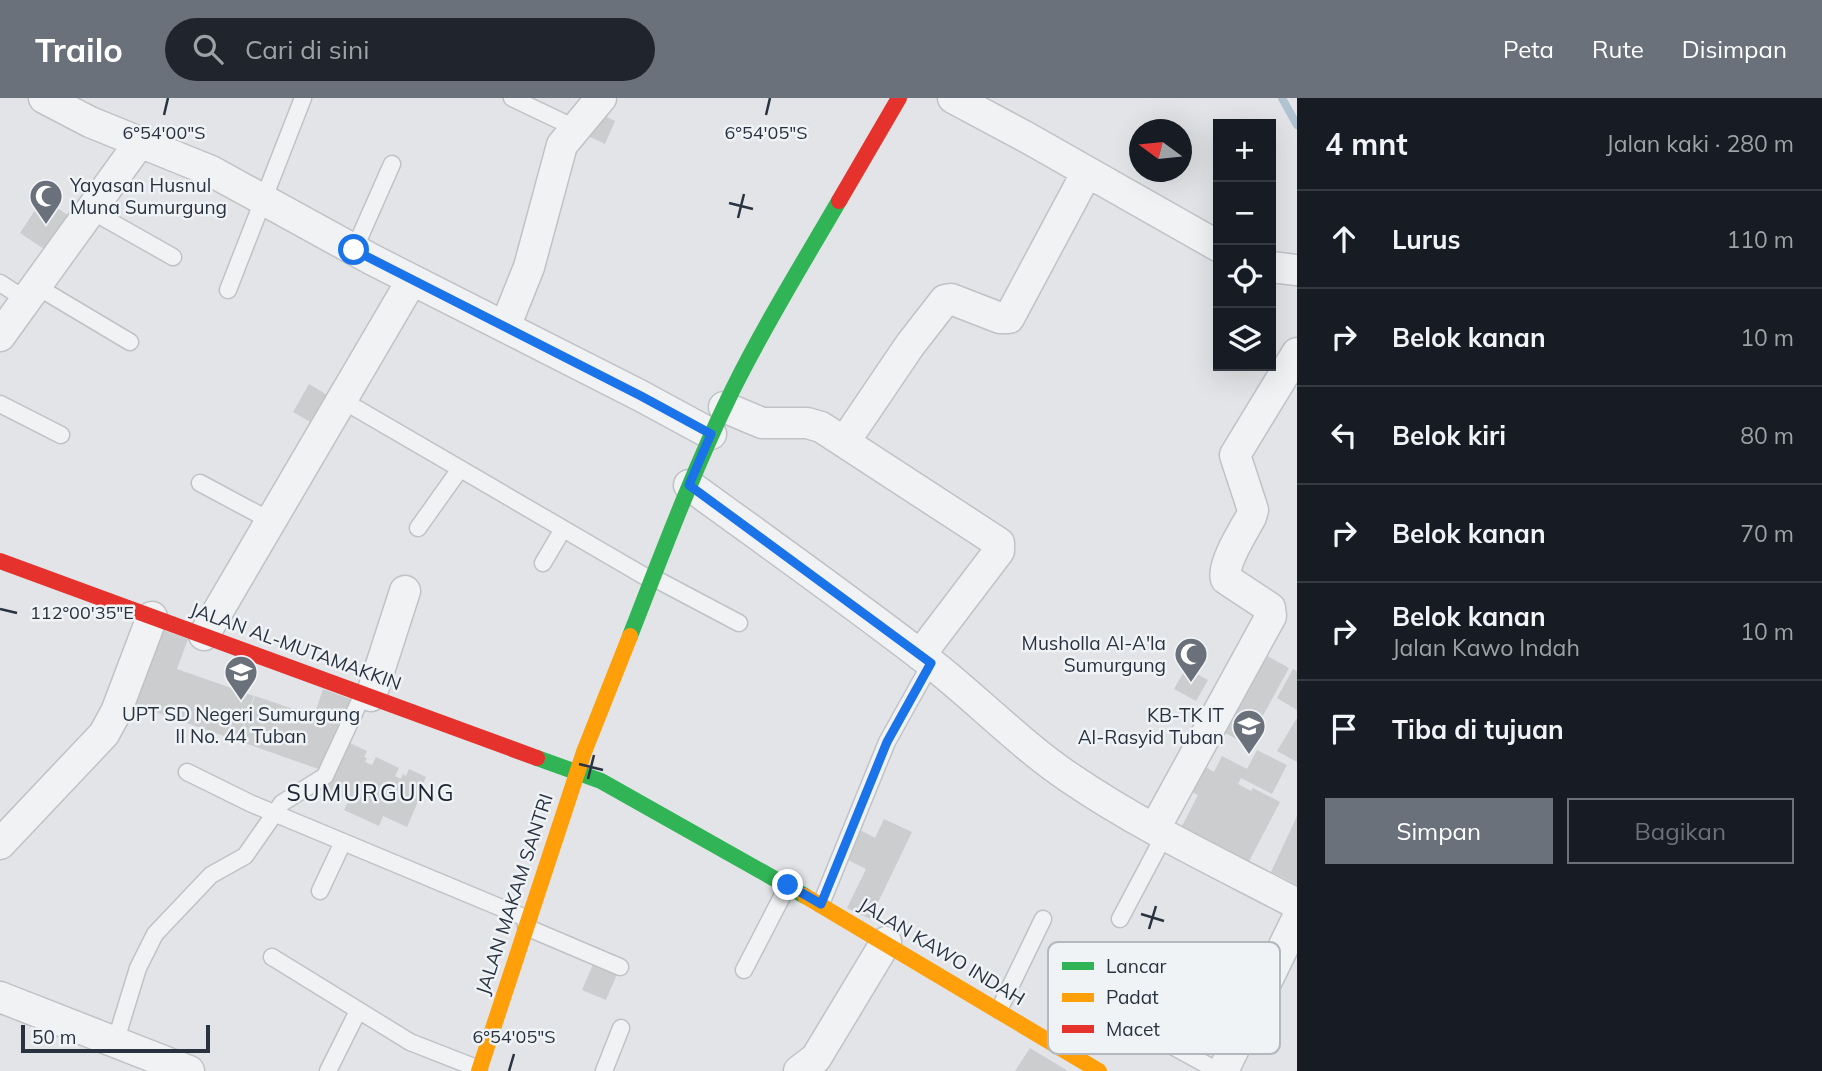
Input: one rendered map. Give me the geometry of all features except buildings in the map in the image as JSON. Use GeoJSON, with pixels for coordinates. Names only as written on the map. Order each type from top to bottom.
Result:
{"type":"FeatureCollection","features":[{"type":"Feature","properties":{"kind":"street"},"geometry":{"type":"LineString","coordinates":[[44,98],[90,122],[192,162],[354,250],[711,434]]}},
{"type":"Feature","properties":{"kind":"street"},"geometry":{"type":"LineString","coordinates":[[505,327],[529,267],[562,145],[601,98]]}},
{"type":"Feature","properties":{"kind":"street","name":"JALAN MAKAM SANTRI"},"geometry":{"type":"LineString","coordinates":[[479,1070],[577,771],[651,579],[711,434],[776,309],[899,98]]}},
{"type":"Feature","properties":{"kind":"street"},"geometry":{"type":"LineString","coordinates":[[953,98],[1216,245]]}},
{"type":"Feature","properties":{"kind":"street"},"geometry":{"type":"LineString","coordinates":[[0,336],[140,142]]}},
{"type":"Feature","properties":{"kind":"street"},"geometry":{"type":"LineString","coordinates":[[845,441],[897,363],[943,301],[950,298],[1000,318],[1009,318],[1087,172]]}},
{"type":"Feature","properties":{"kind":"street"},"geometry":{"type":"LineString","coordinates":[[1276,268],[1297,270]]}},
{"type":"Feature","properties":{"kind":"street"},"geometry":{"type":"LineString","coordinates":[[204,635],[412,280]]}},
{"type":"Feature","properties":{"kind":"street"},"geometry":{"type":"LineString","coordinates":[[1160,831],[1271,616],[1268,606],[1227,579],[1224,574],[1253,512],[1235,455],[1297,353]]}},
{"type":"Feature","properties":{"kind":"street"},"geometry":{"type":"LineString","coordinates":[[724,407],[762,423],[814,424],[845,441],[999,543],[999,551],[926,659]]}},
{"type":"Feature","properties":{"kind":"street"},"geometry":{"type":"LineString","coordinates":[[689,485],[926,659],[1050,764],[1160,831],[1297,904]]}},
{"type":"Feature","properties":{"kind":"street","name":"JALAN AL-MUTAMAKKIN"},"geometry":{"type":"LineString","coordinates":[[0,561],[577,771]]}},
{"type":"Feature","properties":{"kind":"street"},"geometry":{"type":"LineString","coordinates":[[367,695],[405,591]]}},
{"type":"Feature","properties":{"kind":"street"},"geometry":{"type":"LineString","coordinates":[[0,844],[104,734],[116,712],[152,617]]}},
{"type":"Feature","properties":{"kind":"street","name":"JALAN KAWO INDAH"},"geometry":{"type":"LineString","coordinates":[[577,771],[643,802],[788,885],[1048,1041]]}},
{"type":"Feature","properties":{"kind":"street"},"geometry":{"type":"LineString","coordinates":[[1280,953],[1297,919]]}},
{"type":"Feature","properties":{"kind":"street"},"geometry":{"type":"LineString","coordinates":[[799,1071],[816,1058],[886,942]]}},
{"type":"Feature","properties":{"kind":"street"},"geometry":{"type":"LineString","coordinates":[[0,997],[189,1071]]}},
{"type":"Feature","properties":{"kind":"street","name":"JALAN KAWO INDAH"},"geometry":{"type":"LineString","coordinates":[[1069,1054],[1095,1070]]}},
{"type":"Feature","properties":{"kind":"street"},"geometry":{"type":"LineString","coordinates":[[1220,1071],[1229,1054]]}},
{"type":"Feature","properties":{"kind":"lane"},"geometry":{"type":"LineString","coordinates":[[228,290],[303,98]]}},
{"type":"Feature","properties":{"kind":"lane"},"geometry":{"type":"LineString","coordinates":[[512,98],[575,128]]}},
{"type":"Feature","properties":{"kind":"lane"},"geometry":{"type":"LineString","coordinates":[[354,250],[392,164]]}},
{"type":"Feature","properties":{"kind":"lane"},"geometry":{"type":"LineString","coordinates":[[90,210],[173,257]]}},
{"type":"Feature","properties":{"kind":"lane"},"geometry":{"type":"LineString","coordinates":[[0,283],[31,293],[130,342]]}},
{"type":"Feature","properties":{"kind":"lane"},"geometry":{"type":"LineString","coordinates":[[342,400],[651,579],[739,623]]}},
{"type":"Feature","properties":{"kind":"lane"},"geometry":{"type":"LineString","coordinates":[[0,404],[61,435]]}},
{"type":"Feature","properties":{"kind":"lane"},"geometry":{"type":"LineString","coordinates":[[418,528],[460,469]]}},
{"type":"Feature","properties":{"kind":"lane"},"geometry":{"type":"LineString","coordinates":[[200,483],[271,521]]}},
{"type":"Feature","properties":{"kind":"lane"},"geometry":{"type":"LineString","coordinates":[[543,563],[563,529]]}},
{"type":"Feature","properties":{"kind":"lane"},"geometry":{"type":"LineString","coordinates":[[821,904],[887,742],[926,659]]}},
{"type":"Feature","properties":{"kind":"lane"},"geometry":{"type":"LineString","coordinates":[[115,1042],[136,973],[155,934],[211,876],[245,856],[285,800],[325,776],[367,695]]}},
{"type":"Feature","properties":{"kind":"lane"},"geometry":{"type":"LineString","coordinates":[[187,772],[620,967]]}},
{"type":"Feature","properties":{"kind":"lane"},"geometry":{"type":"LineString","coordinates":[[1120,919],[1160,831]]}},
{"type":"Feature","properties":{"kind":"lane"},"geometry":{"type":"LineString","coordinates":[[320,891],[343,842]]}},
{"type":"Feature","properties":{"kind":"lane"},"geometry":{"type":"LineString","coordinates":[[744,970],[788,885]]}},
{"type":"Feature","properties":{"kind":"lane"},"geometry":{"type":"LineString","coordinates":[[999,1010],[1043,919]]}},
{"type":"Feature","properties":{"kind":"lane"},"geometry":{"type":"LineString","coordinates":[[272,957],[410,1042],[479,1070]]}},
{"type":"Feature","properties":{"kind":"lane"},"geometry":{"type":"LineString","coordinates":[[328,1071],[358,1010]]}},
{"type":"Feature","properties":{"kind":"lane"},"geometry":{"type":"LineString","coordinates":[[604,1071],[621,1028]]}},
{"type":"Feature","properties":{"kind":"lane"},"geometry":{"type":"LineString","coordinates":[[1188,1054],[1220,1071]]}},
{"type":"Feature","properties":{"kind":"waterway"},"geometry":{"type":"LineString","coordinates":[[1282,98],[1297,125]]}},
{"type":"Feature","properties":{"kind":"traffic: fast"},"geometry":{"type":"LineString","coordinates":[[630,636],[691,482],[732,391],[770,319],[839,201]]}},
{"type":"Feature","properties":{"kind":"traffic: fast"},"geometry":{"type":"LineString","coordinates":[[537,758],[601,781],[805,896]]}},
{"type":"Feature","properties":{"kind":"traffic: slow"},"geometry":{"type":"LineString","coordinates":[[479,1071],[584,752],[630,636]]}},
{"type":"Feature","properties":{"kind":"traffic: slow"},"geometry":{"type":"LineString","coordinates":[[805,896],[1048,1041]]}},
{"type":"Feature","properties":{"kind":"traffic: slow"},"geometry":{"type":"LineString","coordinates":[[1070,1054],[1099,1071]]}},
{"type":"Feature","properties":{"kind":"traffic: jam"},"geometry":{"type":"LineString","coordinates":[[839,201],[899,98]]}},
{"type":"Feature","properties":{"kind":"traffic: jam"},"geometry":{"type":"LineString","coordinates":[[0,561],[537,758]]}},
{"type":"Feature","properties":{"kind":"place","name":"Yayasan Husnul Muna Sumurgung"},"geometry":{"type":"Point","coordinates":[46,226]}},
{"type":"Feature","properties":{"kind":"place","name":"Musholla Al-A'la Sumurgung"},"geometry":{"type":"Point","coordinates":[1191,684]}},
{"type":"Feature","properties":{"kind":"place","name":"UPT SD Negeri Sumurgung II No. 44 Tuban"},"geometry":{"type":"Point","coordinates":[241,702]}},
{"type":"Feature","properties":{"kind":"place","name":"KB-TK IT Al-Rasyid Tuban"},"geometry":{"type":"Point","coordinates":[1249,756]}},
{"type":"Feature","properties":{"kind":"district","name":"SUMURGUNG"},"geometry":{"type":"Point","coordinates":[371,792]}},
{"type":"Feature","properties":{"kind":"route"},"geometry":{"type":"LineString","coordinates":[[354,250],[711,434],[689,485],[931,663],[887,742],[821,904],[788,885]]}}]}
